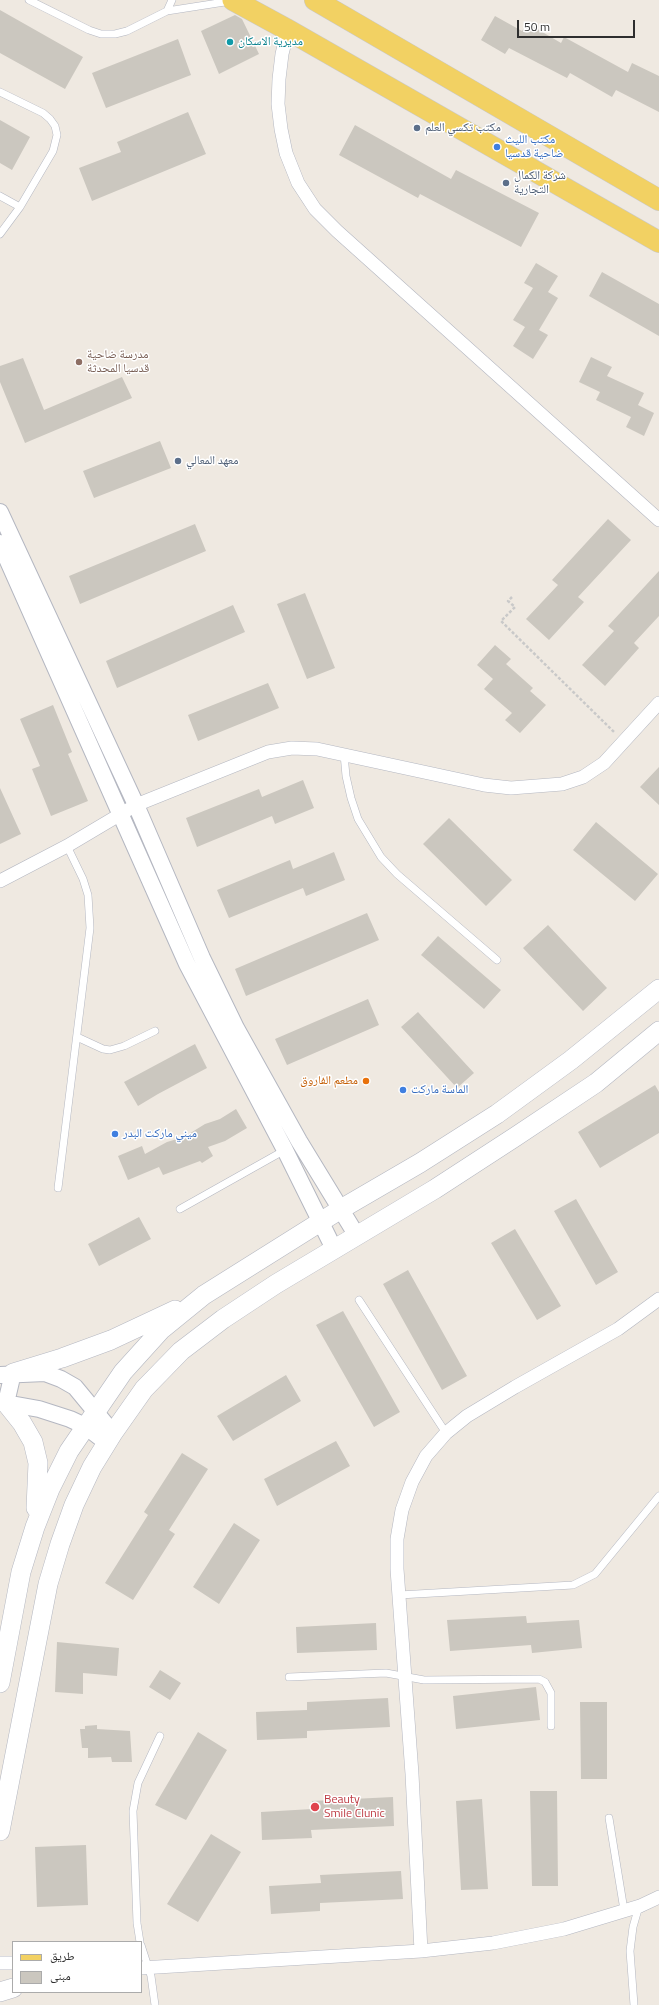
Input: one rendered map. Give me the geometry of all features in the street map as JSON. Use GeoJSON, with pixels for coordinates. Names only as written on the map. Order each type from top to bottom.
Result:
{"type":"FeatureCollection","features":[{"type":"Feature","properties":{"kind":"main road"},"geometry":{"type":"LineString","coordinates":[[234,0],[659,242]]}},
{"type":"Feature","properties":{"kind":"main road"},"geometry":{"type":"LineString","coordinates":[[315,0],[659,200]]}},
{"type":"Feature","properties":{"kind":"main road"},"geometry":{"type":"LineString","coordinates":[[7,1374],[62,1358],[111,1340],[204,1294],[341,1209],[420,1163],[497,1114],[571,1060],[659,989]]}},
{"type":"Feature","properties":{"kind":"main road"},"geometry":{"type":"LineString","coordinates":[[0,1831],[48,1584],[60,1544],[74,1505],[92,1467],[144,1389],[181,1351],[223,1319],[334,1249],[436,1189],[596,1083],[659,1031]]}},
{"type":"Feature","properties":{"kind":"main road"},"geometry":{"type":"LineString","coordinates":[[0,1683],[21,1572],[35,1528],[53,1482],[69,1451],[123,1372],[161,1330],[204,1294]]}},
{"type":"Feature","properties":{"kind":"main road"},"geometry":{"type":"LineString","coordinates":[[3,1402],[22,1423],[33,1442],[38,1464],[35,1528]]}},
{"type":"Feature","properties":{"kind":"main road"},"geometry":{"type":"LineString","coordinates":[[0,1992],[12,1988]]}},
{"type":"Feature","properties":{"kind":"street"},"geometry":{"type":"LineString","coordinates":[[288,30],[282,54],[279,79],[278,104],[281,129],[286,153],[298,183],[315,209],[337,231],[659,520]]}},
{"type":"Feature","properties":{"kind":"street"},"geometry":{"type":"LineString","coordinates":[[0,512],[136,805],[202,958],[230,1031],[285,1150],[334,1249]]}},
{"type":"Feature","properties":{"kind":"street"},"geometry":{"type":"LineString","coordinates":[[0,543],[154,893],[187,964],[357,1236]]}},
{"type":"Feature","properties":{"kind":"street"},"geometry":{"type":"LineString","coordinates":[[0,881],[67,846],[136,805],[268,752],[292,748],[304,748],[344,754],[484,785],[535,787],[562,784],[583,777],[604,763],[625,743],[659,703]]}},
{"type":"Feature","properties":{"kind":"street"},"geometry":{"type":"LineString","coordinates":[[154,893],[171,885]]}},
{"type":"Feature","properties":{"kind":"street"},"geometry":{"type":"LineString","coordinates":[[187,964],[202,958]]}},
{"type":"Feature","properties":{"kind":"street"},"geometry":{"type":"LineString","coordinates":[[285,1150],[299,1141]]}},
{"type":"Feature","properties":{"kind":"street"},"geometry":{"type":"LineString","coordinates":[[421,1951],[406,1675],[399,1595],[397,1539],[402,1510],[412,1482],[423,1462],[446,1433],[467,1416],[618,1329],[659,1300]]}},
{"type":"Feature","properties":{"kind":"street"},"geometry":{"type":"LineString","coordinates":[[91,1419],[3,1402],[7,1374],[45,1374],[61,1379],[75,1387],[91,1419],[110,1438]]}},
{"type":"Feature","properties":{"kind":"street"},"geometry":{"type":"LineString","coordinates":[[145,1967],[421,1951],[493,1944],[564,1928],[640,1906],[659,1897]]}},
{"type":"Feature","properties":{"kind":"street"},"geometry":{"type":"LineString","coordinates":[[0,1963],[12,1963]]}},
{"type":"Feature","properties":{"kind":"street"},"geometry":{"type":"LineString","coordinates":[[0,1985],[12,1988]]}},
{"type":"Feature","properties":{"kind":"lane"},"geometry":{"type":"LineString","coordinates":[[29,0],[89,30],[101,34],[115,34],[127,31],[167,11],[234,0]]}},
{"type":"Feature","properties":{"kind":"lane"},"geometry":{"type":"LineString","coordinates":[[167,11],[172,0]]}},
{"type":"Feature","properties":{"kind":"lane"},"geometry":{"type":"LineString","coordinates":[[0,92],[46,116],[55,126],[57,135],[53,151],[20,206],[0,234]]}},
{"type":"Feature","properties":{"kind":"lane"},"geometry":{"type":"LineString","coordinates":[[0,196],[20,206]]}},
{"type":"Feature","properties":{"kind":"lane"},"geometry":{"type":"LineString","coordinates":[[344,754],[346,776],[351,798],[362,825],[382,857],[397,874],[497,960]]}},
{"type":"Feature","properties":{"kind":"lane"},"geometry":{"type":"LineString","coordinates":[[58,1188],[89,944],[90,911],[83,879],[67,846]]}},
{"type":"Feature","properties":{"kind":"lane"},"geometry":{"type":"LineString","coordinates":[[78,1037],[103,1049],[110,1050],[124,1046],[155,1031]]}},
{"type":"Feature","properties":{"kind":"lane"},"geometry":{"type":"LineString","coordinates":[[180,1209],[285,1150]]}},
{"type":"Feature","properties":{"kind":"lane"},"geometry":{"type":"LineString","coordinates":[[359,1300],[446,1433]]}},
{"type":"Feature","properties":{"kind":"lane"},"geometry":{"type":"LineString","coordinates":[[399,1595],[573,1585],[595,1574],[659,1496]]}},
{"type":"Feature","properties":{"kind":"lane"},"geometry":{"type":"LineString","coordinates":[[288,1678],[386,1673],[406,1675],[424,1680],[538,1678],[545,1682],[551,1694],[551,1726]]}},
{"type":"Feature","properties":{"kind":"lane"},"geometry":{"type":"LineString","coordinates":[[141,1941],[137,1923],[133,1811],[138,1783],[160,1736]]}},
{"type":"Feature","properties":{"kind":"lane"},"geometry":{"type":"LineString","coordinates":[[609,1818],[624,1910]]}},
{"type":"Feature","properties":{"kind":"lane"},"geometry":{"type":"LineString","coordinates":[[634,2005],[630,1951],[633,1928],[640,1906]]}},
{"type":"Feature","properties":{"kind":"lane"},"geometry":{"type":"LineString","coordinates":[[142,1949],[145,1967],[156,2005]]}},
{"type":"Feature","properties":{"kind":"path"},"geometry":{"type":"LineString","coordinates":[[512,597],[508,601],[515,607],[501,622],[625,743]]}},
{"type":"Feature","properties":{"kind":"building"},"geometry":{"type":"Polygon","coordinates":[[[0,10],[83,57],[65,89],[0,53],[0,10]]]}},
{"type":"Feature","properties":{"kind":"building","name":"مديرية الاسكان"},"geometry":{"type":"Polygon","coordinates":[[[235,15],[242,19],[259,54],[219,74],[201,31],[235,15]]]}},
{"type":"Feature","properties":{"kind":"building"},"geometry":{"type":"Polygon","coordinates":[[[495,16],[522,31],[527,23],[561,43],[564,37],[628,72],[632,63],[659,76],[659,112],[616,90],[612,97],[570,73],[567,78],[509,48],[505,54],[481,40],[495,16]]]}},
{"type":"Feature","properties":{"kind":"building"},"geometry":{"type":"Polygon","coordinates":[[[178,39],[191,75],[106,108],[92,73],[178,39]]]}},
{"type":"Feature","properties":{"kind":"building"},"geometry":{"type":"Polygon","coordinates":[[[188,112],[206,154],[92,201],[79,168],[121,152],[117,142],[188,112]]]}},
{"type":"Feature","properties":{"kind":"building"},"geometry":{"type":"Polygon","coordinates":[[[0,120],[30,137],[12,170],[0,163],[0,120]]]}},
{"type":"Feature","properties":{"kind":"building"},"geometry":{"type":"Polygon","coordinates":[[[355,125],[451,179],[456,170],[539,213],[521,247],[420,194],[418,198],[339,155],[355,125]]]}},
{"type":"Feature","properties":{"kind":"building"},"geometry":{"type":"Polygon","coordinates":[[[536,263],[558,276],[548,292],[558,298],[539,330],[548,335],[533,359],[513,346],[525,327],[513,320],[533,288],[524,283],[536,263]]]}},
{"type":"Feature","properties":{"kind":"building"},"geometry":{"type":"Polygon","coordinates":[[[602,272],[659,304],[659,336],[589,296],[602,272]]]}},
{"type":"Feature","properties":{"kind":"building"},"geometry":{"type":"Polygon","coordinates":[[[591,357],[612,367],[607,376],[644,393],[638,405],[654,413],[644,436],[626,427],[631,417],[596,400],[600,392],[579,382],[591,357]]]}},
{"type":"Feature","properties":{"kind":"building"},"geometry":{"type":"Polygon","coordinates":[[[23,358],[44,410],[122,377],[132,398],[25,443],[0,382],[0,366],[23,358]]]}},
{"type":"Feature","properties":{"kind":"building"},"geometry":{"type":"Polygon","coordinates":[[[160,441],[171,468],[94,498],[83,471],[160,441]]]}},
{"type":"Feature","properties":{"kind":"building"},"geometry":{"type":"Polygon","coordinates":[[[608,519],[631,540],[578,597],[584,602],[549,640],[526,619],[558,585],[552,580],[608,519]]]}},
{"type":"Feature","properties":{"kind":"building"},"geometry":{"type":"Polygon","coordinates":[[[195,524],[206,551],[80,604],[69,576],[195,524]]]}},
{"type":"Feature","properties":{"kind":"building"},"geometry":{"type":"Polygon","coordinates":[[[659,571],[659,616],[634,643],[639,648],[605,686],[582,665],[614,631],[608,626],[659,571]]]}},
{"type":"Feature","properties":{"kind":"building"},"geometry":{"type":"Polygon","coordinates":[[[305,593],[335,668],[307,679],[277,604],[305,593]]]}},
{"type":"Feature","properties":{"kind":"building"},"geometry":{"type":"Polygon","coordinates":[[[233,605],[245,632],[117,688],[106,661],[233,605]]]}},
{"type":"Feature","properties":{"kind":"building"},"geometry":{"type":"Polygon","coordinates":[[[495,645],[511,659],[506,664],[533,688],[530,691],[546,705],[520,733],[505,720],[512,713],[484,689],[493,679],[477,665],[495,645]]]}},
{"type":"Feature","properties":{"kind":"building"},"geometry":{"type":"Polygon","coordinates":[[[268,683],[279,708],[198,741],[188,715],[268,683]]]}},
{"type":"Feature","properties":{"kind":"building"},"geometry":{"type":"Polygon","coordinates":[[[53,705],[72,752],[68,754],[88,801],[51,816],[32,769],[40,766],[20,719],[53,705]]]}},
{"type":"Feature","properties":{"kind":"building"},"geometry":{"type":"Polygon","coordinates":[[[659,767],[659,805],[640,787],[659,767]]]}},
{"type":"Feature","properties":{"kind":"building"},"geometry":{"type":"Polygon","coordinates":[[[303,780],[314,808],[275,824],[272,816],[197,847],[186,818],[259,789],[262,797],[303,780]]]}},
{"type":"Feature","properties":{"kind":"building"},"geometry":{"type":"Polygon","coordinates":[[[0,788],[21,834],[0,844],[0,788]]]}},
{"type":"Feature","properties":{"kind":"building"},"geometry":{"type":"Polygon","coordinates":[[[449,818],[512,880],[486,906],[423,844],[449,818]]]}},
{"type":"Feature","properties":{"kind":"building"},"geometry":{"type":"Polygon","coordinates":[[[596,822],[658,874],[635,901],[573,850],[596,822]]]}},
{"type":"Feature","properties":{"kind":"building"},"geometry":{"type":"Polygon","coordinates":[[[334,852],[345,880],[306,896],[303,888],[229,918],[217,890],[290,860],[293,869],[334,852]]]}},
{"type":"Feature","properties":{"kind":"building"},"geometry":{"type":"Polygon","coordinates":[[[367,913],[379,940],[246,996],[235,969],[367,913]]]}},
{"type":"Feature","properties":{"kind":"building"},"geometry":{"type":"Polygon","coordinates":[[[548,925],[607,988],[583,1011],[523,948],[548,925]]]}},
{"type":"Feature","properties":{"kind":"building"},"geometry":{"type":"Polygon","coordinates":[[[438,936],[501,990],[484,1009],[421,955],[438,936]]]}},
{"type":"Feature","properties":{"kind":"building"},"geometry":{"type":"Polygon","coordinates":[[[368,999],[379,1025],[287,1065],[275,1039],[368,999]]]}},
{"type":"Feature","properties":{"kind":"building"},"geometry":{"type":"Polygon","coordinates":[[[418,1012],[474,1073],[457,1088],[401,1027],[418,1012]]]}},
{"type":"Feature","properties":{"kind":"building"},"geometry":{"type":"Polygon","coordinates":[[[195,1044],[207,1068],[138,1106],[124,1082],[195,1044]]]}},
{"type":"Feature","properties":{"kind":"building"},"geometry":{"type":"Polygon","coordinates":[[[655,1085],[659,1092],[659,1133],[600,1168],[578,1132],[655,1085]]]}},
{"type":"Feature","properties":{"kind":"building"},"geometry":{"type":"Polygon","coordinates":[[[236,1109],[247,1128],[225,1141],[208,1147],[213,1156],[202,1163],[200,1161],[163,1175],[159,1167],[128,1180],[118,1156],[142,1146],[145,1154],[167,1142],[184,1137],[205,1124],[220,1119],[236,1109]]]}},
{"type":"Feature","properties":{"kind":"building"},"geometry":{"type":"Polygon","coordinates":[[[576,1199],[618,1272],[596,1285],[554,1211],[576,1199]]]}},
{"type":"Feature","properties":{"kind":"building"},"geometry":{"type":"Polygon","coordinates":[[[139,1217],[151,1239],[99,1266],[88,1244],[139,1217]]]}},
{"type":"Feature","properties":{"kind":"building"},"geometry":{"type":"Polygon","coordinates":[[[515,1229],[561,1306],[537,1320],[491,1243],[515,1229]]]}},
{"type":"Feature","properties":{"kind":"building"},"geometry":{"type":"Polygon","coordinates":[[[408,1270],[467,1376],[442,1390],[383,1284],[408,1270]]]}},
{"type":"Feature","properties":{"kind":"building"},"geometry":{"type":"Polygon","coordinates":[[[343,1311],[400,1412],[374,1427],[316,1325],[343,1311]]]}},
{"type":"Feature","properties":{"kind":"building"},"geometry":{"type":"Polygon","coordinates":[[[286,1375],[301,1401],[233,1441],[217,1416],[286,1375]]]}},
{"type":"Feature","properties":{"kind":"building"},"geometry":{"type":"Polygon","coordinates":[[[336,1441],[350,1466],[277,1506],[264,1479],[336,1441]]]}},
{"type":"Feature","properties":{"kind":"building"},"geometry":{"type":"Polygon","coordinates":[[[182,1453],[208,1469],[169,1530],[175,1534],[133,1600],[105,1583],[148,1515],[144,1512],[182,1453]]]}},
{"type":"Feature","properties":{"kind":"building"},"geometry":{"type":"Polygon","coordinates":[[[234,1523],[260,1540],[219,1604],[193,1587],[234,1523]]]}},
{"type":"Feature","properties":{"kind":"building"},"geometry":{"type":"Polygon","coordinates":[[[526,1616],[527,1623],[579,1620],[582,1648],[532,1653],[531,1645],[450,1651],[447,1620],[526,1616]]]}},
{"type":"Feature","properties":{"kind":"building"},"geometry":{"type":"Polygon","coordinates":[[[376,1623],[377,1650],[297,1653],[296,1627],[376,1623]]]}},
{"type":"Feature","properties":{"kind":"building"},"geometry":{"type":"Polygon","coordinates":[[[57,1642],[119,1648],[117,1676],[83,1673],[83,1694],[55,1692],[57,1642]]]}},
{"type":"Feature","properties":{"kind":"building"},"geometry":{"type":"Polygon","coordinates":[[[160,1670],[181,1683],[170,1700],[149,1687],[160,1670]]]}},
{"type":"Feature","properties":{"kind":"building"},"geometry":{"type":"Polygon","coordinates":[[[536,1687],[540,1720],[456,1729],[453,1696],[536,1687]]]}},
{"type":"Feature","properties":{"kind":"building"},"geometry":{"type":"Polygon","coordinates":[[[388,1698],[390,1727],[307,1731],[307,1738],[257,1740],[256,1712],[307,1710],[307,1702],[388,1698]]]}},
{"type":"Feature","properties":{"kind":"building"},"geometry":{"type":"Polygon","coordinates":[[[580,1702],[607,1702],[607,1779],[581,1779],[580,1702]]]}},
{"type":"Feature","properties":{"kind":"building"},"geometry":{"type":"Polygon","coordinates":[[[97,1725],[97,1729],[130,1731],[132,1762],[112,1762],[111,1757],[88,1758],[88,1748],[82,1748],[80,1729],[85,1729],[85,1726],[97,1725]]]}},
{"type":"Feature","properties":{"kind":"building"},"geometry":{"type":"Polygon","coordinates":[[[198,1732],[227,1750],[186,1820],[155,1805],[198,1732]]]}},
{"type":"Feature","properties":{"kind":"building"},"geometry":{"type":"Polygon","coordinates":[[[530,1791],[557,1791],[558,1886],[532,1886],[530,1791]]]}},
{"type":"Feature","properties":{"kind":"building"},"geometry":{"type":"Polygon","coordinates":[[[393,1797],[394,1826],[311,1830],[312,1838],[262,1840],[261,1812],[312,1809],[312,1801],[393,1797]]]}},
{"type":"Feature","properties":{"kind":"building"},"geometry":{"type":"Polygon","coordinates":[[[482,1799],[488,1889],[461,1890],[456,1801],[482,1799]]]}},
{"type":"Feature","properties":{"kind":"building"},"geometry":{"type":"Polygon","coordinates":[[[211,1834],[241,1852],[198,1922],[167,1904],[211,1834]]]}},
{"type":"Feature","properties":{"kind":"building"},"geometry":{"type":"Polygon","coordinates":[[[86,1845],[88,1905],[37,1907],[35,1847],[86,1845]]]}},
{"type":"Feature","properties":{"kind":"building"},"geometry":{"type":"Polygon","coordinates":[[[401,1871],[403,1899],[320,1903],[320,1911],[271,1914],[269,1886],[321,1883],[320,1875],[401,1871]]]}},
{"type":"Feature","properties":{"kind":"place","name":"مديرية الاسكان"},"geometry":{"type":"Point","coordinates":[230,42]}},
{"type":"Feature","properties":{"kind":"place","name":"مكتب تكسي العلم"},"geometry":{"type":"Point","coordinates":[417,128]}},
{"type":"Feature","properties":{"kind":"place","name":"مكتب الليث ضاحية قدسيا"},"geometry":{"type":"Point","coordinates":[497,147]}},
{"type":"Feature","properties":{"kind":"place","name":"شركة الكمال التجارية"},"geometry":{"type":"Point","coordinates":[506,183]}},
{"type":"Feature","properties":{"kind":"place","name":"مدرسة ضاحية قدسيا المحدثة"},"geometry":{"type":"Point","coordinates":[79,362]}},
{"type":"Feature","properties":{"kind":"place","name":"معهد المعالي"},"geometry":{"type":"Point","coordinates":[178,461]}},
{"type":"Feature","properties":{"kind":"place","name":"مطعم الفاروق"},"geometry":{"type":"Point","coordinates":[366,1081]}},
{"type":"Feature","properties":{"kind":"place","name":"الماسة ماركت"},"geometry":{"type":"Point","coordinates":[403,1090]}},
{"type":"Feature","properties":{"kind":"place","name":"ميني ماركت البدر"},"geometry":{"type":"Point","coordinates":[115,1134]}},
{"type":"Feature","properties":{"kind":"place","name":"Beauty Smile Clunic"},"geometry":{"type":"Point","coordinates":[315,1807]}}]}
